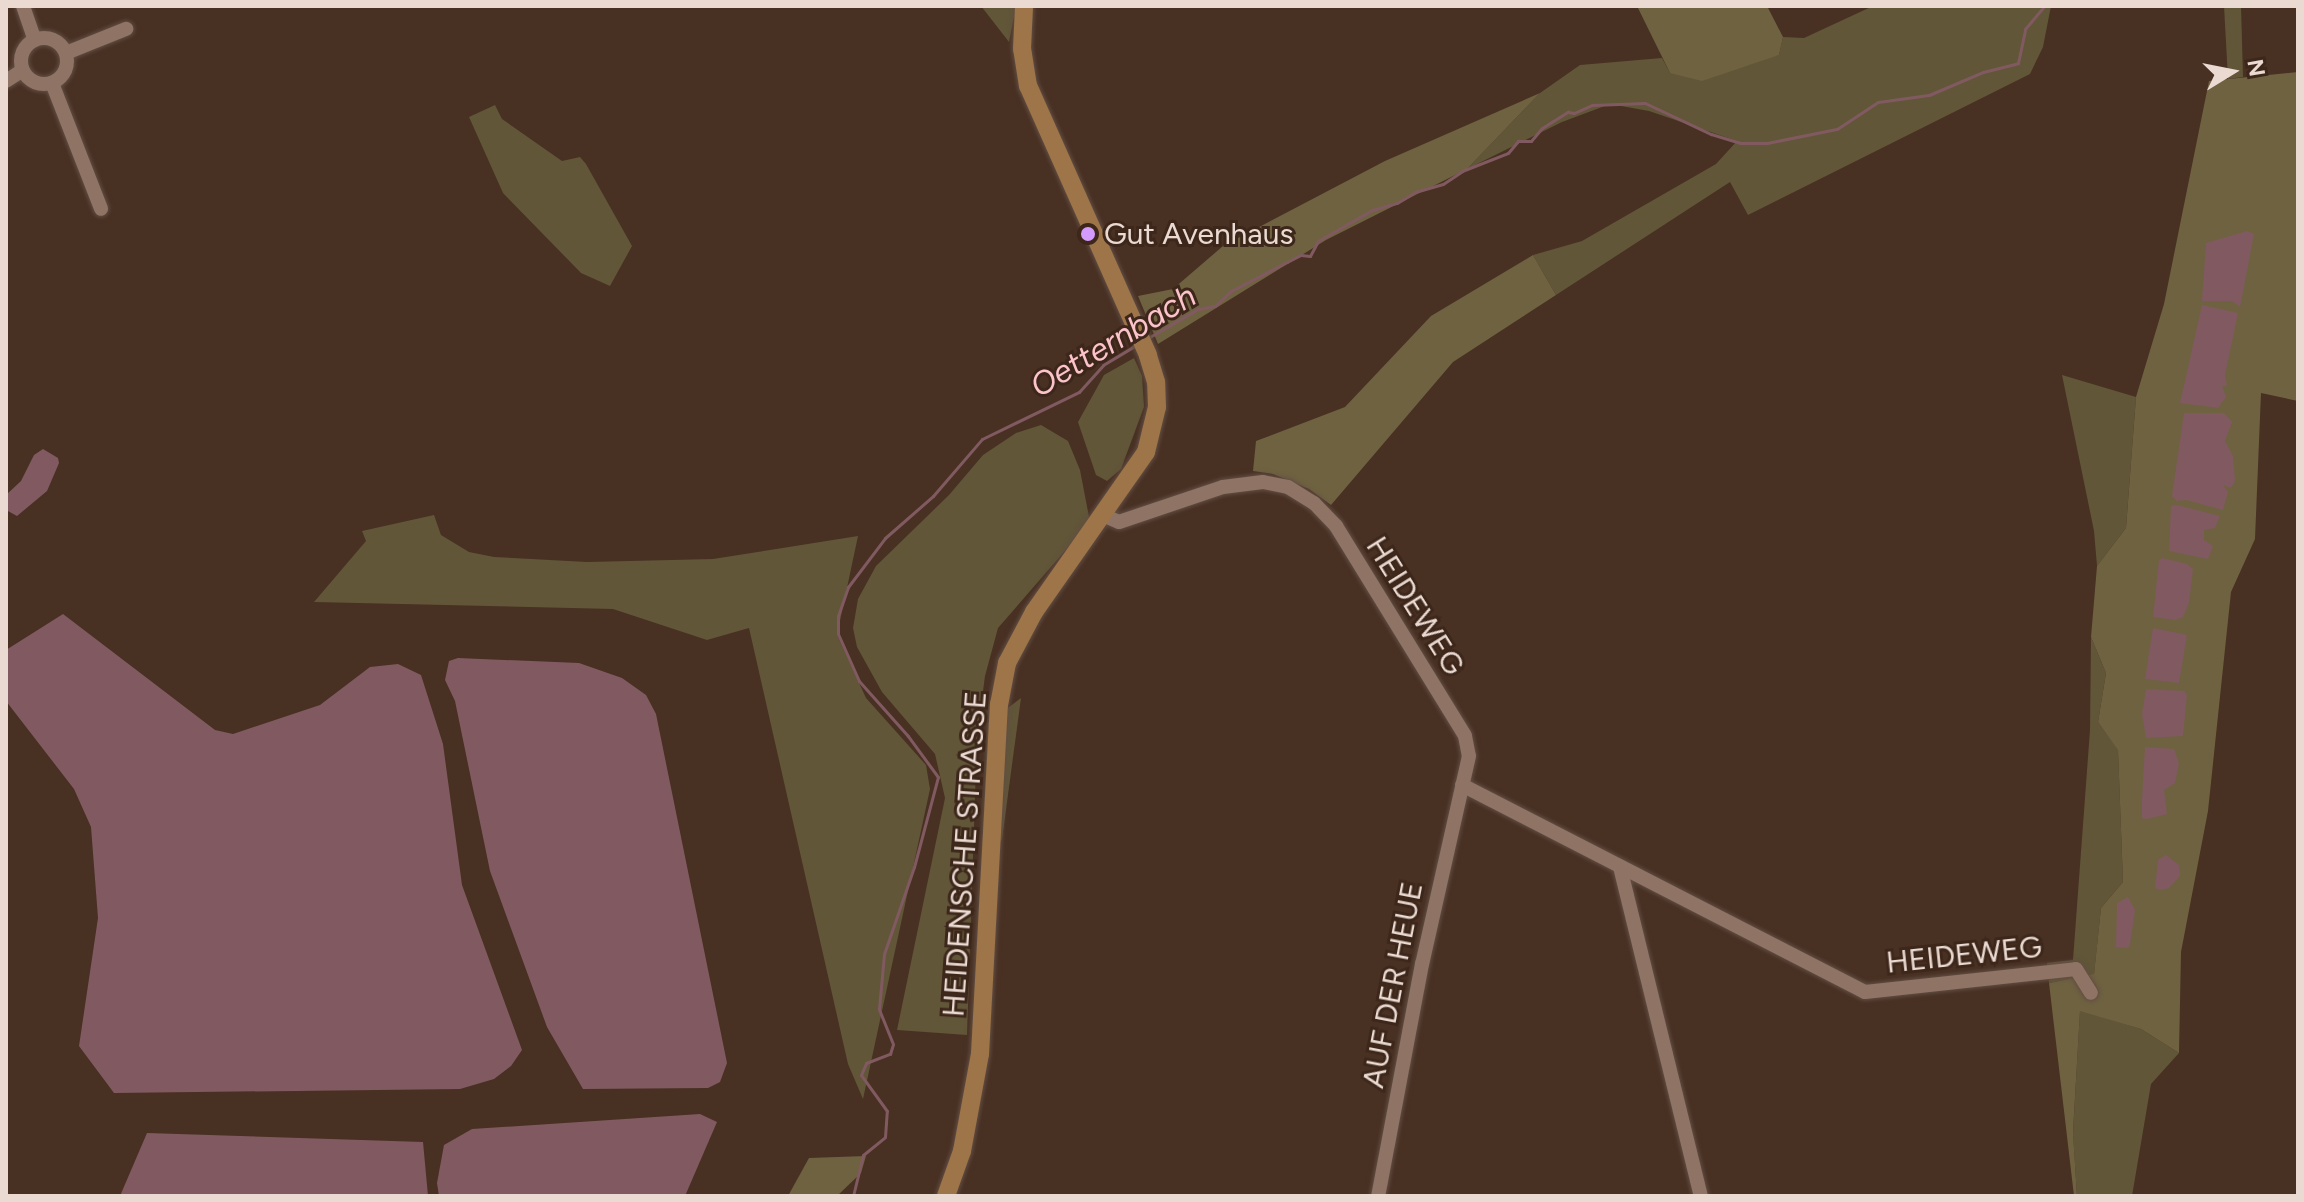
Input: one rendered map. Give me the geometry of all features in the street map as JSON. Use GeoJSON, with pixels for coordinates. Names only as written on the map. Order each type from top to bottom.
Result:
{"type":"FeatureCollection","features":[{"type":"Feature","properties":{"kind":"main road","name":"HEIDENSCHE STRASSE"},"geometry":{"type":"LineString","coordinates":[[946,1196],[962,1151],[980,1054],[1001,687],[1016,640],[1146,452],[1153,429],[1156,382],[1148,355],[1028,86],[1022,49],[1024,6]]}},
{"type":"Feature","properties":{"kind":"street"},"geometry":{"type":"LineString","coordinates":[[23,6],[35,40]]}},
{"type":"Feature","properties":{"kind":"street"},"geometry":{"type":"LineString","coordinates":[[66,53],[126,29]]}},
{"type":"Feature","properties":{"kind":"street"},"geometry":{"type":"LineString","coordinates":[[50,39],[66,53],[67,68],[52,83],[31,80],[23,70],[25,49],[35,40],[50,39]]}},
{"type":"Feature","properties":{"kind":"street"},"geometry":{"type":"LineString","coordinates":[[6,81],[23,70]]}},
{"type":"Feature","properties":{"kind":"street"},"geometry":{"type":"LineString","coordinates":[[52,83],[101,209]]}},
{"type":"Feature","properties":{"kind":"street","name":"HEIDEWEG"},"geometry":{"type":"LineString","coordinates":[[1103,515],[1119,522],[1134,520],[1223,487],[1263,482],[1288,487],[1314,503],[1336,526],[1465,736],[1469,756],[1462,785],[1865,992],[2076,969],[2091,993]]}},
{"type":"Feature","properties":{"kind":"street","name":"AUF DER HEUE"},"geometry":{"type":"LineString","coordinates":[[1378,1196],[1422,964],[1462,785]]}},
{"type":"Feature","properties":{"kind":"street"},"geometry":{"type":"LineString","coordinates":[[1620,867],[1701,1196]]}},
{"type":"Feature","properties":{"kind":"shaded area"},"geometry":{"type":"Polygon","coordinates":[[[981,6],[1016,6],[1009,42],[981,6]]]}},
{"type":"Feature","properties":{"kind":"shaded area"},"geometry":{"type":"Polygon","coordinates":[[[1637,6],[1767,6],[1783,37],[1779,55],[1702,81],[1670,73],[1637,6]]]}},
{"type":"Feature","properties":{"kind":"shaded area"},"geometry":{"type":"Polygon","coordinates":[[[1873,6],[2051,6],[2043,47],[2030,74],[1748,215],[1730,182],[1556,295],[1533,255],[1582,241],[1716,164],[1737,141],[1649,111],[1610,104],[1562,122],[1467,169],[1540,93],[1580,65],[1662,58],[1670,73],[1779,55],[1783,37],[1804,38],[1873,6]]]}},
{"type":"Feature","properties":{"kind":"shaded area"},"geometry":{"type":"Polygon","coordinates":[[[2224,6],[2241,6],[2243,77],[2228,79],[2224,6]]]}},
{"type":"Feature","properties":{"kind":"shaded area"},"geometry":{"type":"Polygon","coordinates":[[[2298,72],[2298,401],[2261,393],[2255,539],[2231,592],[2208,811],[2181,952],[2179,1053],[2141,1029],[2080,1011],[2073,1132],[2077,1196],[2074,1196],[2049,983],[2094,974],[2101,908],[2123,882],[2118,750],[2098,722],[2106,673],[2091,637],[2097,566],[2126,528],[2136,397],[2164,304],[2209,81],[2298,72]]]}},
{"type":"Feature","properties":{"kind":"shaded area"},"geometry":{"type":"Polygon","coordinates":[[[1540,93],[1467,169],[1326,240],[1158,344],[1138,296],[1173,289],[1223,246],[1385,161],[1540,93]]]}},
{"type":"Feature","properties":{"kind":"shaded area"},"geometry":{"type":"Polygon","coordinates":[[[495,105],[502,119],[562,161],[580,157],[586,164],[632,246],[610,286],[581,273],[503,193],[469,117],[495,105]]]}},
{"type":"Feature","properties":{"kind":"shaded area"},"geometry":{"type":"Polygon","coordinates":[[[2247,231],[2254,234],[2240,307],[2232,301],[2202,301],[2206,243],[2247,231]]]}},
{"type":"Feature","properties":{"kind":"shaded area"},"geometry":{"type":"Polygon","coordinates":[[[1533,255],[1556,295],[1453,362],[1331,505],[1309,489],[1273,474],[1253,471],[1256,441],[1345,407],[1431,316],[1533,255]]]}},
{"type":"Feature","properties":{"kind":"shaded area"},"geometry":{"type":"Polygon","coordinates":[[[2202,305],[2238,313],[2225,375],[2227,386],[2222,386],[2226,397],[2218,408],[2180,403],[2202,305]]]}},
{"type":"Feature","properties":{"kind":"shaded area"},"geometry":{"type":"Polygon","coordinates":[[[1134,358],[1142,376],[1144,407],[1121,469],[1107,481],[1096,475],[1078,422],[1104,375],[1134,358]]]}},
{"type":"Feature","properties":{"kind":"shaded area"},"geometry":{"type":"Polygon","coordinates":[[[2062,375],[2136,397],[2126,528],[2097,566],[2094,531],[2062,375]]]}},
{"type":"Feature","properties":{"kind":"shaded area"},"geometry":{"type":"Polygon","coordinates":[[[2184,413],[2224,413],[2232,422],[2225,441],[2233,456],[2235,481],[2231,488],[2223,485],[2228,492],[2223,510],[2186,500],[2177,501],[2172,496],[2184,413]]]}},
{"type":"Feature","properties":{"kind":"shaded area"},"geometry":{"type":"Polygon","coordinates":[[[1041,425],[1068,441],[1080,470],[1090,522],[998,628],[985,676],[977,737],[967,1035],[897,1030],[945,798],[935,754],[882,692],[857,647],[853,628],[858,599],[876,566],[949,495],[983,455],[1016,433],[1041,425]]]}},
{"type":"Feature","properties":{"kind":"shaded area"},"geometry":{"type":"Polygon","coordinates":[[[43,449],[58,458],[59,463],[47,491],[17,516],[6,510],[6,495],[21,481],[34,455],[43,449]]]}},
{"type":"Feature","properties":{"kind":"shaded area"},"geometry":{"type":"Polygon","coordinates":[[[2171,506],[2220,516],[2215,528],[2204,530],[2204,540],[2213,546],[2208,559],[2169,551],[2171,506]]]}},
{"type":"Feature","properties":{"kind":"shaded area"},"geometry":{"type":"Polygon","coordinates":[[[434,515],[441,535],[469,552],[494,557],[587,562],[713,559],[858,536],[837,635],[866,698],[926,765],[930,789],[863,1099],[848,1064],[749,628],[707,640],[613,609],[314,602],[366,541],[362,531],[434,515]]]}},
{"type":"Feature","properties":{"kind":"shaded area"},"geometry":{"type":"Polygon","coordinates":[[[2162,558],[2187,564],[2193,569],[2189,603],[2183,617],[2176,620],[2153,617],[2159,560],[2162,558]]]}},
{"type":"Feature","properties":{"kind":"shaded area"},"geometry":{"type":"Polygon","coordinates":[[[63,614],[215,730],[233,734],[320,705],[370,667],[398,664],[421,675],[443,744],[462,885],[522,1050],[511,1066],[494,1079],[460,1089],[114,1093],[79,1046],[98,918],[91,827],[74,789],[6,701],[6,650],[63,614]]]}},
{"type":"Feature","properties":{"kind":"shaded area"},"geometry":{"type":"Polygon","coordinates":[[[2153,628],[2187,635],[2179,683],[2145,679],[2153,628]]]}},
{"type":"Feature","properties":{"kind":"shaded area"},"geometry":{"type":"Polygon","coordinates":[[[2091,637],[2106,673],[2098,722],[2118,749],[2123,882],[2101,908],[2094,975],[2049,983],[2047,963],[2073,960],[2090,730],[2091,637]]]}},
{"type":"Feature","properties":{"kind":"shaded area"},"geometry":{"type":"Polygon","coordinates":[[[458,658],[579,663],[622,678],[646,695],[656,714],[727,1063],[720,1082],[708,1088],[583,1089],[547,1027],[490,871],[455,701],[445,680],[449,661],[458,658]]]}},
{"type":"Feature","properties":{"kind":"shaded area"},"geometry":{"type":"Polygon","coordinates":[[[2146,689],[2184,691],[2187,695],[2183,736],[2146,738],[2142,714],[2146,689]]]}},
{"type":"Feature","properties":{"kind":"shaded area"},"geometry":{"type":"Polygon","coordinates":[[[1021,698],[1002,839],[981,874],[988,723],[1021,698]]]}},
{"type":"Feature","properties":{"kind":"shaded area"},"geometry":{"type":"Polygon","coordinates":[[[2145,747],[2174,749],[2179,763],[2175,783],[2164,790],[2167,814],[2147,819],[2142,818],[2145,747]]]}},
{"type":"Feature","properties":{"kind":"shaded area"},"geometry":{"type":"Polygon","coordinates":[[[2166,855],[2179,865],[2180,876],[2169,888],[2160,890],[2155,888],[2158,860],[2166,855]]]}},
{"type":"Feature","properties":{"kind":"shaded area"},"geometry":{"type":"Polygon","coordinates":[[[2128,897],[2135,910],[2130,944],[2128,948],[2116,947],[2117,903],[2128,897]]]}},
{"type":"Feature","properties":{"kind":"shaded area"},"geometry":{"type":"Polygon","coordinates":[[[2080,1010],[2141,1029],[2179,1053],[2151,1084],[2132,1196],[2077,1196],[2073,1133],[2080,1010]]]}},
{"type":"Feature","properties":{"kind":"shaded area"},"geometry":{"type":"Polygon","coordinates":[[[700,1114],[717,1122],[685,1196],[439,1196],[437,1183],[444,1145],[472,1129],[700,1114]]]}},
{"type":"Feature","properties":{"kind":"shaded area"},"geometry":{"type":"Polygon","coordinates":[[[147,1133],[423,1142],[428,1196],[120,1196],[147,1133]]]}},
{"type":"Feature","properties":{"kind":"shaded area"},"geometry":{"type":"Polygon","coordinates":[[[866,1156],[861,1173],[837,1196],[788,1196],[809,1158],[866,1156]]]}},
{"type":"Feature","properties":{"kind":"waterway","name":"Oetternbach"},"geometry":{"type":"LineString","coordinates":[[1148,338],[1198,309],[1215,306],[1231,291],[1287,262],[1301,255],[1310,256],[1318,241],[1372,210],[1443,184],[1462,171],[1508,153],[1518,141],[1531,141],[1542,128],[1568,112],[1574,113],[1592,105],[1645,103],[1711,134],[1740,143],[1767,143],[1837,129],[1878,102],[1929,95],[1983,72],[2018,63],[2025,29],[2044,6]]}},
{"type":"Feature","properties":{"kind":"waterway","name":"Oetternbach"},"geometry":{"type":"LineString","coordinates":[[853,1196],[863,1155],[885,1137],[887,1111],[861,1075],[866,1063],[890,1054],[893,1044],[879,1009],[884,954],[914,867],[938,777],[908,736],[859,681],[838,634],[838,616],[848,587],[885,538],[933,496],[982,439],[1079,392],[1103,365],[1138,344]]}},
{"type":"Feature","properties":{"kind":"place","name":"Gut Avenhaus"},"geometry":{"type":"Point","coordinates":[1088,234]}}]}
